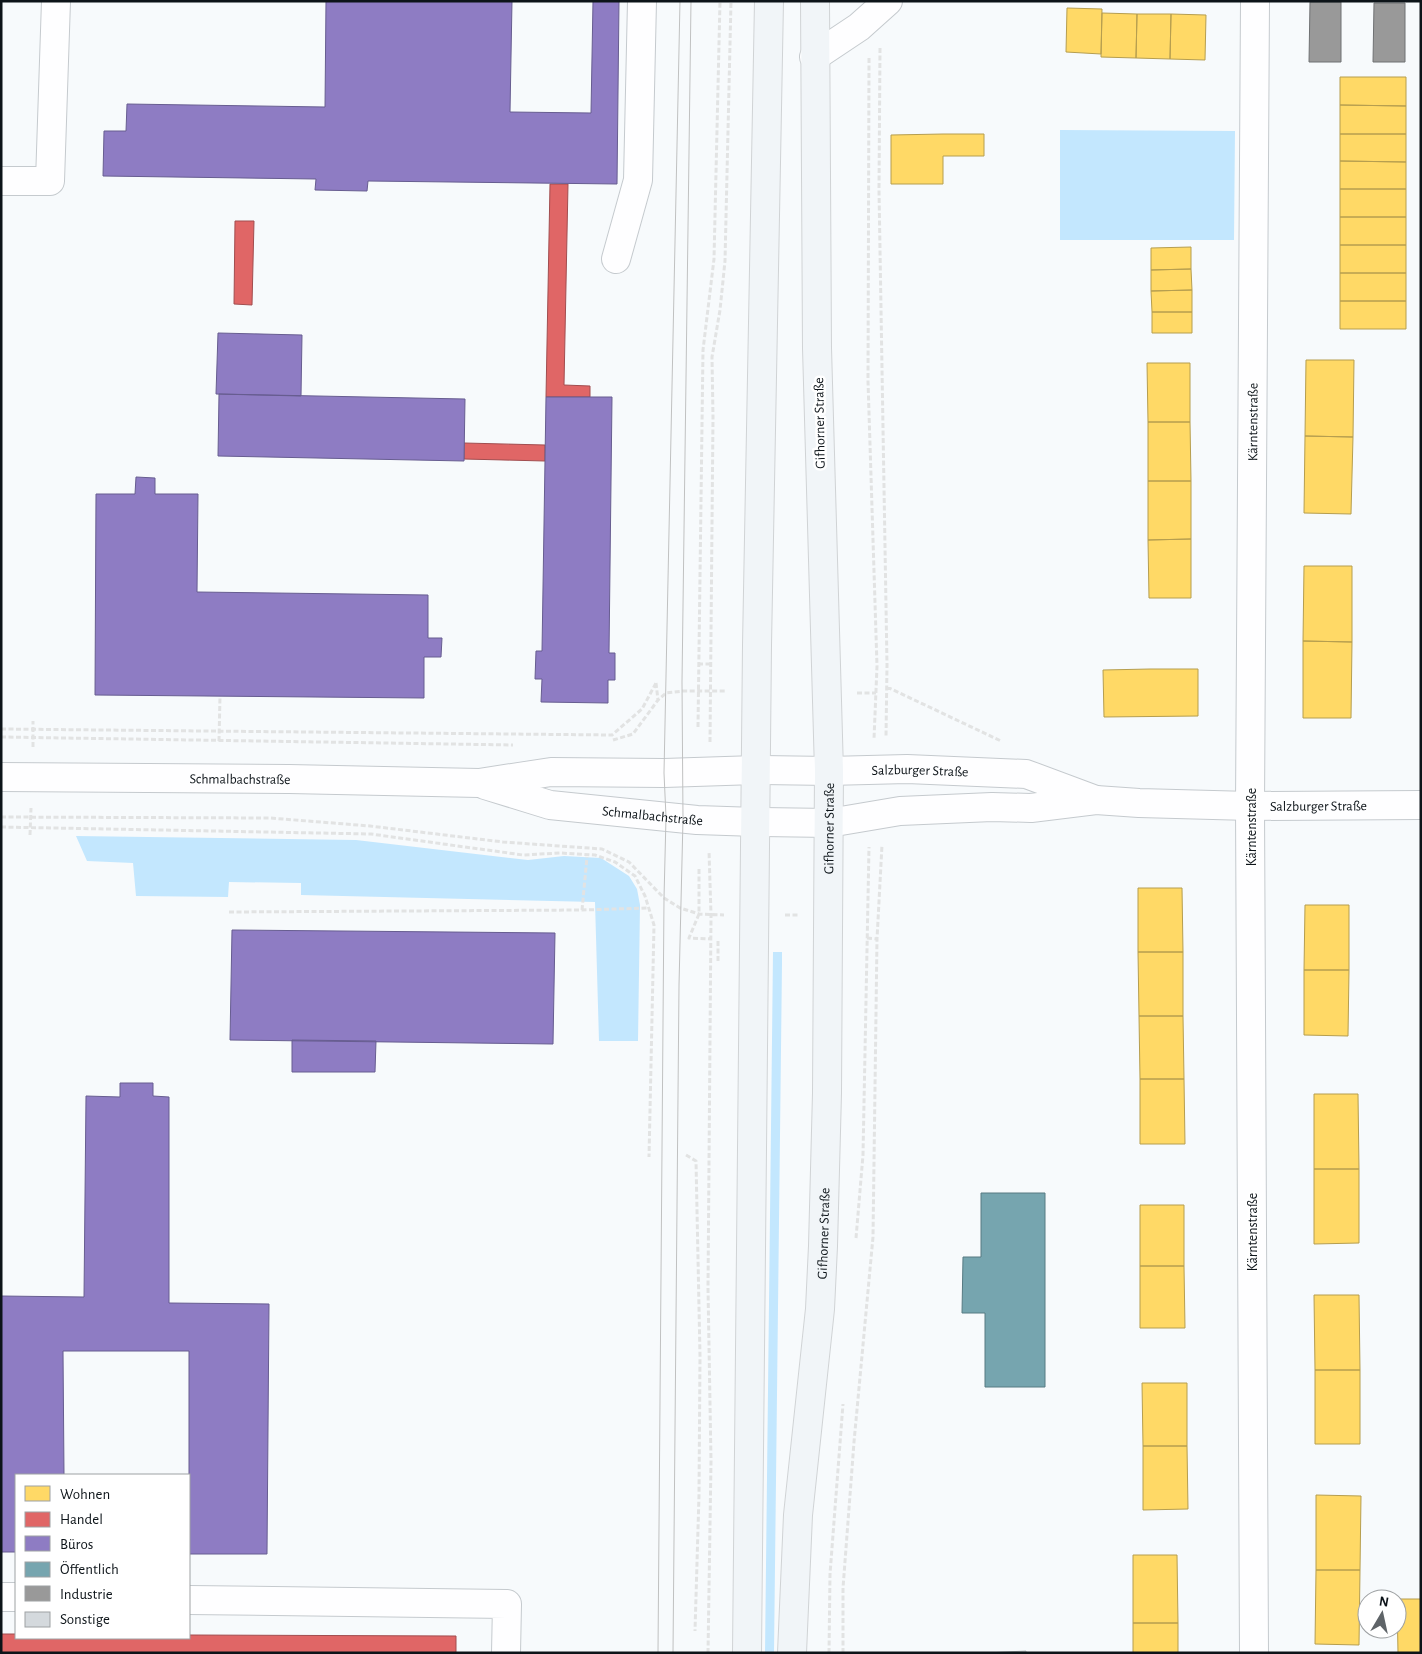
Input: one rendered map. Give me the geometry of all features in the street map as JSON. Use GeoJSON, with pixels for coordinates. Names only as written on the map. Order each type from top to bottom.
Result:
{"type":"FeatureCollection","features":[{"type":"Feature","properties":{"kind":"main road"},"geometry":{"type":"LineString","coordinates":[[747,1653],[757,692],[769,1]]}},
{"type":"Feature","properties":{"kind":"main road","name":"Gifhorner Straße"},"geometry":{"type":"LineString","coordinates":[[792,1653],[798,1515],[820,1309],[827,1093],[829,771],[817,348],[815,1]]}},
{"type":"Feature","properties":{"kind":"street"},"geometry":{"type":"LineString","coordinates":[[1,181],[50,181],[56,1]]}},
{"type":"Feature","properties":{"kind":"street"},"geometry":{"type":"LineString","coordinates":[[616,259],[638,180],[642,1]]}},
{"type":"Feature","properties":{"kind":"street"},"geometry":{"type":"LineString","coordinates":[[814,57],[859,27],[888,1]]}},
{"type":"Feature","properties":{"kind":"street","name":"Kärntenstraße"},"geometry":{"type":"LineString","coordinates":[[1254,1653],[1250,806],[1255,1]]}},
{"type":"Feature","properties":{"kind":"street","name":"Salzburger Straße"},"geometry":{"type":"LineString","coordinates":[[829,771],[873,769],[1026,774],[1096,800]]}},
{"type":"Feature","properties":{"kind":"street","name":"Schmalbachstraße"},"geometry":{"type":"LineString","coordinates":[[1,777],[289,779],[479,783],[552,772],[829,771]]}},
{"type":"Feature","properties":{"kind":"street","name":"Schmalbachstraße"},"geometry":{"type":"LineString","coordinates":[[479,783],[550,805],[697,820],[829,823]]}},
{"type":"Feature","properties":{"kind":"street","name":"Salzburger Straße"},"geometry":{"type":"LineString","coordinates":[[829,823],[876,828],[900,812],[992,807],[1031,808],[1096,800],[1250,806],[1421,805]]}},
{"type":"Feature","properties":{"kind":"street"},"geometry":{"type":"LineString","coordinates":[[1,1597],[15,1597]]}},
{"type":"Feature","properties":{"kind":"street"},"geometry":{"type":"LineString","coordinates":[[190,1600],[507,1604],[502,1651]]}},
{"type":"Feature","properties":{"kind":"path"},"geometry":{"type":"LineString","coordinates":[[698,727],[704,350],[714,259],[720,1]]}},
{"type":"Feature","properties":{"kind":"path"},"geometry":{"type":"LineString","coordinates":[[710,690],[714,417],[712,357],[720,310],[725,261],[731,1]]}},
{"type":"Feature","properties":{"kind":"path"},"geometry":{"type":"LineString","coordinates":[[859,27],[870,57],[868,381],[878,666],[873,769]]}},
{"type":"Feature","properties":{"kind":"path"},"geometry":{"type":"LineString","coordinates":[[880,44],[879,190],[887,665],[886,738]]}},
{"type":"Feature","properties":{"kind":"path"},"geometry":{"type":"LineString","coordinates":[[698,664],[711,664]]}},
{"type":"Feature","properties":{"kind":"path"},"geometry":{"type":"LineString","coordinates":[[878,666],[887,665]]}},
{"type":"Feature","properties":{"kind":"path"},"geometry":{"type":"LineString","coordinates":[[1,729],[612,735],[642,709],[656,682],[658,700]]}},
{"type":"Feature","properties":{"kind":"path"},"geometry":{"type":"LineString","coordinates":[[606,742],[633,734],[658,700],[666,693],[710,690],[757,692]]}},
{"type":"Feature","properties":{"kind":"path"},"geometry":{"type":"LineString","coordinates":[[826,693],[876,693]]}},
{"type":"Feature","properties":{"kind":"path"},"geometry":{"type":"LineString","coordinates":[[219,741],[220,696]]}},
{"type":"Feature","properties":{"kind":"path"},"geometry":{"type":"LineString","coordinates":[[1,737],[519,745]]}},
{"type":"Feature","properties":{"kind":"path"},"geometry":{"type":"LineString","coordinates":[[1,817],[270,818],[370,826],[503,842],[602,849],[629,862],[664,898],[680,908],[700,914]]}},
{"type":"Feature","properties":{"kind":"path"},"geometry":{"type":"LineString","coordinates":[[1,827],[371,834],[523,855],[560,853],[595,855],[615,862],[635,876],[645,896],[654,925],[649,1157]]}},
{"type":"Feature","properties":{"kind":"path"},"geometry":{"type":"LineString","coordinates":[[867,916],[876,828]]}},
{"type":"Feature","properties":{"kind":"path"},"geometry":{"type":"LineString","coordinates":[[843,1653],[843,1588],[873,1237],[877,939],[876,828]]}},
{"type":"Feature","properties":{"kind":"path"},"geometry":{"type":"LineString","coordinates":[[582,910],[587,857]]}},
{"type":"Feature","properties":{"kind":"path"},"geometry":{"type":"LineString","coordinates":[[698,869],[700,914],[689,938],[711,939]]}},
{"type":"Feature","properties":{"kind":"path"},"geometry":{"type":"LineString","coordinates":[[229,912],[648,908]]}},
{"type":"Feature","properties":{"kind":"path"},"geometry":{"type":"LineString","coordinates":[[708,1653],[711,1461],[708,1288],[711,915]]}},
{"type":"Feature","properties":{"kind":"path"},"geometry":{"type":"LineString","coordinates":[[867,938],[877,939]]}},
{"type":"Feature","properties":{"kind":"path"},"geometry":{"type":"LineString","coordinates":[[718,939],[718,961]]}},
{"type":"Feature","properties":{"kind":"path"},"geometry":{"type":"LineString","coordinates":[[686,1155],[696,1161],[700,1356],[696,1631]]}},
{"type":"Feature","properties":{"kind":"shaded area"},"geometry":{"type":"Polygon","coordinates":[[[1060,130],[1235,131],[1234,240],[1060,240],[1060,130]]]}},
{"type":"Feature","properties":{"kind":"shaded area"},"geometry":{"type":"Polygon","coordinates":[[[76,836],[356,840],[528,860],[564,856],[601,858],[629,876],[637,889],[640,905],[638,1041],[599,1041],[595,902],[301,895],[301,883],[229,882],[228,897],[136,896],[133,863],[87,861],[76,836]]]}},
{"type":"Feature","properties":{"kind":"shaded area"},"geometry":{"type":"Polygon","coordinates":[[[773,952],[782,952],[782,963],[774,1653],[765,1653],[773,952]]]}},
{"type":"Feature","properties":{"kind":"building: Wohnen"},"geometry":{"type":"Polygon","coordinates":[[[1067,8],[1102,9],[1101,54],[1066,52],[1067,8]]]}},
{"type":"Feature","properties":{"kind":"building: Wohnen"},"geometry":{"type":"Polygon","coordinates":[[[1102,13],[1137,14],[1136,58],[1101,57],[1102,13]]]}},
{"type":"Feature","properties":{"kind":"building: Wohnen"},"geometry":{"type":"Polygon","coordinates":[[[1137,14],[1171,14],[1170,59],[1136,58],[1137,14]]]}},
{"type":"Feature","properties":{"kind":"building: Wohnen"},"geometry":{"type":"Polygon","coordinates":[[[1171,14],[1206,15],[1205,60],[1170,59],[1171,14]]]}},
{"type":"Feature","properties":{"kind":"building: Wohnen"},"geometry":{"type":"Polygon","coordinates":[[[1340,77],[1406,77],[1406,106],[1340,105],[1340,77]]]}},
{"type":"Feature","properties":{"kind":"building: Wohnen"},"geometry":{"type":"Polygon","coordinates":[[[1340,105],[1406,106],[1406,134],[1340,134],[1340,105]]]}},
{"type":"Feature","properties":{"kind":"building: Wohnen"},"geometry":{"type":"Polygon","coordinates":[[[984,134],[984,156],[943,156],[943,184],[891,184],[891,135],[984,134]]]}},
{"type":"Feature","properties":{"kind":"building: Wohnen"},"geometry":{"type":"Polygon","coordinates":[[[1340,134],[1406,134],[1406,162],[1340,161],[1340,134]]]}},
{"type":"Feature","properties":{"kind":"building: Wohnen"},"geometry":{"type":"Polygon","coordinates":[[[1340,161],[1406,162],[1406,189],[1340,189],[1340,161]]]}},
{"type":"Feature","properties":{"kind":"building: Wohnen"},"geometry":{"type":"Polygon","coordinates":[[[1340,189],[1406,189],[1406,217],[1340,217],[1340,189]]]}},
{"type":"Feature","properties":{"kind":"building: Wohnen"},"geometry":{"type":"Polygon","coordinates":[[[1340,217],[1406,217],[1406,245],[1340,245],[1340,217]]]}},
{"type":"Feature","properties":{"kind":"building: Wohnen"},"geometry":{"type":"Polygon","coordinates":[[[1340,245],[1406,245],[1406,273],[1340,273],[1340,245]]]}},
{"type":"Feature","properties":{"kind":"building: Wohnen"},"geometry":{"type":"Polygon","coordinates":[[[1191,247],[1191,269],[1151,270],[1151,248],[1191,247]]]}},
{"type":"Feature","properties":{"kind":"building: Wohnen"},"geometry":{"type":"Polygon","coordinates":[[[1191,269],[1192,290],[1151,291],[1151,270],[1191,269]]]}},
{"type":"Feature","properties":{"kind":"building: Wohnen"},"geometry":{"type":"Polygon","coordinates":[[[1340,273],[1406,273],[1406,301],[1340,301],[1340,273]]]}},
{"type":"Feature","properties":{"kind":"building: Wohnen"},"geometry":{"type":"Polygon","coordinates":[[[1192,290],[1192,312],[1152,312],[1151,291],[1192,290]]]}},
{"type":"Feature","properties":{"kind":"building: Wohnen"},"geometry":{"type":"Polygon","coordinates":[[[1340,301],[1406,301],[1406,329],[1340,329],[1340,301]]]}},
{"type":"Feature","properties":{"kind":"building: Wohnen"},"geometry":{"type":"Polygon","coordinates":[[[1152,312],[1192,312],[1192,333],[1152,333],[1152,312]]]}},
{"type":"Feature","properties":{"kind":"building: Wohnen"},"geometry":{"type":"Polygon","coordinates":[[[1306,360],[1354,360],[1353,437],[1305,436],[1306,360]]]}},
{"type":"Feature","properties":{"kind":"building: Wohnen"},"geometry":{"type":"Polygon","coordinates":[[[1147,363],[1190,363],[1190,422],[1148,422],[1147,363]]]}},
{"type":"Feature","properties":{"kind":"building: Wohnen"},"geometry":{"type":"Polygon","coordinates":[[[1148,422],[1190,422],[1191,481],[1148,481],[1148,422]]]}},
{"type":"Feature","properties":{"kind":"building: Wohnen"},"geometry":{"type":"Polygon","coordinates":[[[1305,436],[1353,437],[1351,514],[1304,513],[1305,436]]]}},
{"type":"Feature","properties":{"kind":"building: Wohnen"},"geometry":{"type":"Polygon","coordinates":[[[1148,481],[1191,481],[1191,539],[1148,540],[1148,481]]]}},
{"type":"Feature","properties":{"kind":"building: Wohnen"},"geometry":{"type":"Polygon","coordinates":[[[1191,539],[1191,598],[1149,598],[1148,540],[1191,539]]]}},
{"type":"Feature","properties":{"kind":"building: Wohnen"},"geometry":{"type":"Polygon","coordinates":[[[1304,566],[1352,566],[1352,642],[1303,641],[1304,566]]]}},
{"type":"Feature","properties":{"kind":"building: Wohnen"},"geometry":{"type":"Polygon","coordinates":[[[1303,641],[1352,642],[1351,718],[1303,718],[1303,641]]]}},
{"type":"Feature","properties":{"kind":"building: Wohnen"},"geometry":{"type":"Polygon","coordinates":[[[1198,669],[1198,716],[1104,717],[1103,670],[1198,669]]]}},
{"type":"Feature","properties":{"kind":"building: Wohnen"},"geometry":{"type":"Polygon","coordinates":[[[1138,888],[1182,888],[1183,952],[1138,952],[1138,888]]]}},
{"type":"Feature","properties":{"kind":"building: Wohnen"},"geometry":{"type":"Polygon","coordinates":[[[1305,905],[1349,905],[1349,970],[1304,970],[1305,905]]]}},
{"type":"Feature","properties":{"kind":"building: Wohnen"},"geometry":{"type":"Polygon","coordinates":[[[1138,952],[1183,952],[1183,1016],[1139,1016],[1138,952]]]}},
{"type":"Feature","properties":{"kind":"building: Wohnen"},"geometry":{"type":"Polygon","coordinates":[[[1304,970],[1349,970],[1348,1036],[1304,1035],[1304,970]]]}},
{"type":"Feature","properties":{"kind":"building: Wohnen"},"geometry":{"type":"Polygon","coordinates":[[[1139,1016],[1183,1016],[1184,1079],[1140,1079],[1139,1016]]]}},
{"type":"Feature","properties":{"kind":"building: Wohnen"},"geometry":{"type":"Polygon","coordinates":[[[1140,1079],[1184,1079],[1185,1144],[1140,1144],[1140,1079]]]}},
{"type":"Feature","properties":{"kind":"building: Wohnen"},"geometry":{"type":"Polygon","coordinates":[[[1314,1094],[1358,1094],[1359,1169],[1314,1169],[1314,1094]]]}},
{"type":"Feature","properties":{"kind":"building: Wohnen"},"geometry":{"type":"Polygon","coordinates":[[[1314,1169],[1359,1169],[1359,1243],[1314,1244],[1314,1169]]]}},
{"type":"Feature","properties":{"kind":"building: Wohnen"},"geometry":{"type":"Polygon","coordinates":[[[1140,1205],[1184,1205],[1184,1266],[1140,1266],[1140,1205]]]}},
{"type":"Feature","properties":{"kind":"building: Wohnen"},"geometry":{"type":"Polygon","coordinates":[[[1140,1266],[1184,1266],[1185,1328],[1140,1328],[1140,1266]]]}},
{"type":"Feature","properties":{"kind":"building: Wohnen"},"geometry":{"type":"Polygon","coordinates":[[[1314,1295],[1359,1295],[1360,1370],[1315,1370],[1314,1295]]]}},
{"type":"Feature","properties":{"kind":"building: Wohnen"},"geometry":{"type":"Polygon","coordinates":[[[1315,1370],[1360,1370],[1360,1444],[1315,1444],[1315,1370]]]}},
{"type":"Feature","properties":{"kind":"building: Wohnen"},"geometry":{"type":"Polygon","coordinates":[[[1142,1383],[1187,1383],[1187,1446],[1143,1446],[1142,1383]]]}},
{"type":"Feature","properties":{"kind":"building: Wohnen"},"geometry":{"type":"Polygon","coordinates":[[[1143,1446],[1187,1446],[1188,1509],[1143,1510],[1143,1446]]]}},
{"type":"Feature","properties":{"kind":"building: Wohnen"},"geometry":{"type":"Polygon","coordinates":[[[1316,1495],[1361,1496],[1360,1570],[1316,1570],[1316,1495]]]}},
{"type":"Feature","properties":{"kind":"building: Wohnen"},"geometry":{"type":"Polygon","coordinates":[[[1133,1555],[1177,1555],[1178,1623],[1133,1623],[1133,1555]]]}},
{"type":"Feature","properties":{"kind":"building: Wohnen"},"geometry":{"type":"Polygon","coordinates":[[[1316,1570],[1360,1570],[1360,1589],[1357,1589],[1357,1639],[1359,1639],[1359,1645],[1315,1644],[1316,1570]]]}},
{"type":"Feature","properties":{"kind":"building: Wohnen"},"geometry":{"type":"Polygon","coordinates":[[[1407,1599],[1421,1599],[1421,1653],[1398,1653],[1398,1639],[1407,1639],[1407,1599]]]}},
{"type":"Feature","properties":{"kind":"building: Wohnen"},"geometry":{"type":"Polygon","coordinates":[[[1133,1623],[1178,1623],[1178,1653],[1133,1653],[1133,1623]]]}},
{"type":"Feature","properties":{"kind":"building: Handel"},"geometry":{"type":"Polygon","coordinates":[[[550,184],[568,184],[564,385],[590,386],[590,397],[546,397],[550,184]]]}},
{"type":"Feature","properties":{"kind":"building: Handel"},"geometry":{"type":"Polygon","coordinates":[[[235,221],[254,221],[252,305],[234,304],[235,221]]]}},
{"type":"Feature","properties":{"kind":"building: Handel"},"geometry":{"type":"Polygon","coordinates":[[[464,443],[545,445],[545,461],[464,459],[464,443]]]}},
{"type":"Feature","properties":{"kind":"building: Handel"},"geometry":{"type":"Polygon","coordinates":[[[1,1634],[15,1634],[15,1639],[190,1639],[190,1635],[456,1636],[456,1653],[1,1653],[1,1634]]]}},
{"type":"Feature","properties":{"kind":"building: Büros"},"geometry":{"type":"Polygon","coordinates":[[[326,1],[512,1],[510,112],[591,113],[593,1],[619,1],[617,184],[368,181],[367,191],[315,190],[316,179],[103,176],[104,131],[126,131],[127,104],[325,107],[326,1]]]}},
{"type":"Feature","properties":{"kind":"building: Büros"},"geometry":{"type":"Polygon","coordinates":[[[218,333],[302,335],[301,396],[216,394],[218,333]]]}},
{"type":"Feature","properties":{"kind":"building: Büros"},"geometry":{"type":"Polygon","coordinates":[[[219,394],[465,399],[464,461],[218,456],[219,394]]]}},
{"type":"Feature","properties":{"kind":"building: Büros"},"geometry":{"type":"Polygon","coordinates":[[[546,397],[612,397],[609,653],[615,653],[615,680],[608,680],[608,703],[541,702],[542,679],[535,679],[536,651],[542,651],[546,397]]]}},
{"type":"Feature","properties":{"kind":"building: Büros"},"geometry":{"type":"Polygon","coordinates":[[[136,477],[155,478],[155,494],[198,494],[197,592],[428,595],[428,638],[442,638],[441,657],[424,657],[424,698],[95,695],[96,494],[135,494],[136,477]]]}},
{"type":"Feature","properties":{"kind":"building: Büros"},"geometry":{"type":"Polygon","coordinates":[[[232,930],[555,933],[553,1044],[230,1040],[232,930]]]}},
{"type":"Feature","properties":{"kind":"building: Büros"},"geometry":{"type":"Polygon","coordinates":[[[292,1040],[376,1041],[375,1072],[292,1072],[292,1040]]]}},
{"type":"Feature","properties":{"kind":"building: Büros"},"geometry":{"type":"Polygon","coordinates":[[[120,1083],[153,1083],[153,1096],[169,1097],[169,1303],[269,1304],[267,1554],[190,1554],[189,1351],[63,1351],[64,1474],[15,1474],[15,1552],[1,1552],[1,1296],[84,1297],[86,1096],[120,1097],[120,1083]]]}},
{"type":"Feature","properties":{"kind":"building: Öffentlich"},"geometry":{"type":"Polygon","coordinates":[[[981,1193],[1045,1193],[1045,1387],[985,1387],[985,1313],[962,1313],[963,1257],[981,1257],[981,1193]]]}},
{"type":"Feature","properties":{"kind":"building: Industrie"},"geometry":{"type":"Polygon","coordinates":[[[1310,2],[1341,2],[1341,62],[1309,62],[1310,2]]]}},
{"type":"Feature","properties":{"kind":"building: Industrie"},"geometry":{"type":"Polygon","coordinates":[[[1374,3],[1405,3],[1405,62],[1373,62],[1374,3]]]}},
{"type":"Feature","properties":{"kind":"building: Sonstige"},"geometry":{"type":"Polygon","coordinates":[[[1026,1651],[1026,1653],[986,1653],[1026,1651]]]}},
{"type":"Feature","properties":{"kind":"tram line"},"geometry":{"type":"LineString","coordinates":[[658,1653],[666,817],[664,773],[680,1]]}},
{"type":"Feature","properties":{"kind":"tram line"},"geometry":{"type":"LineString","coordinates":[[673,1653],[679,985],[683,819],[682,682],[691,1]]}}]}
